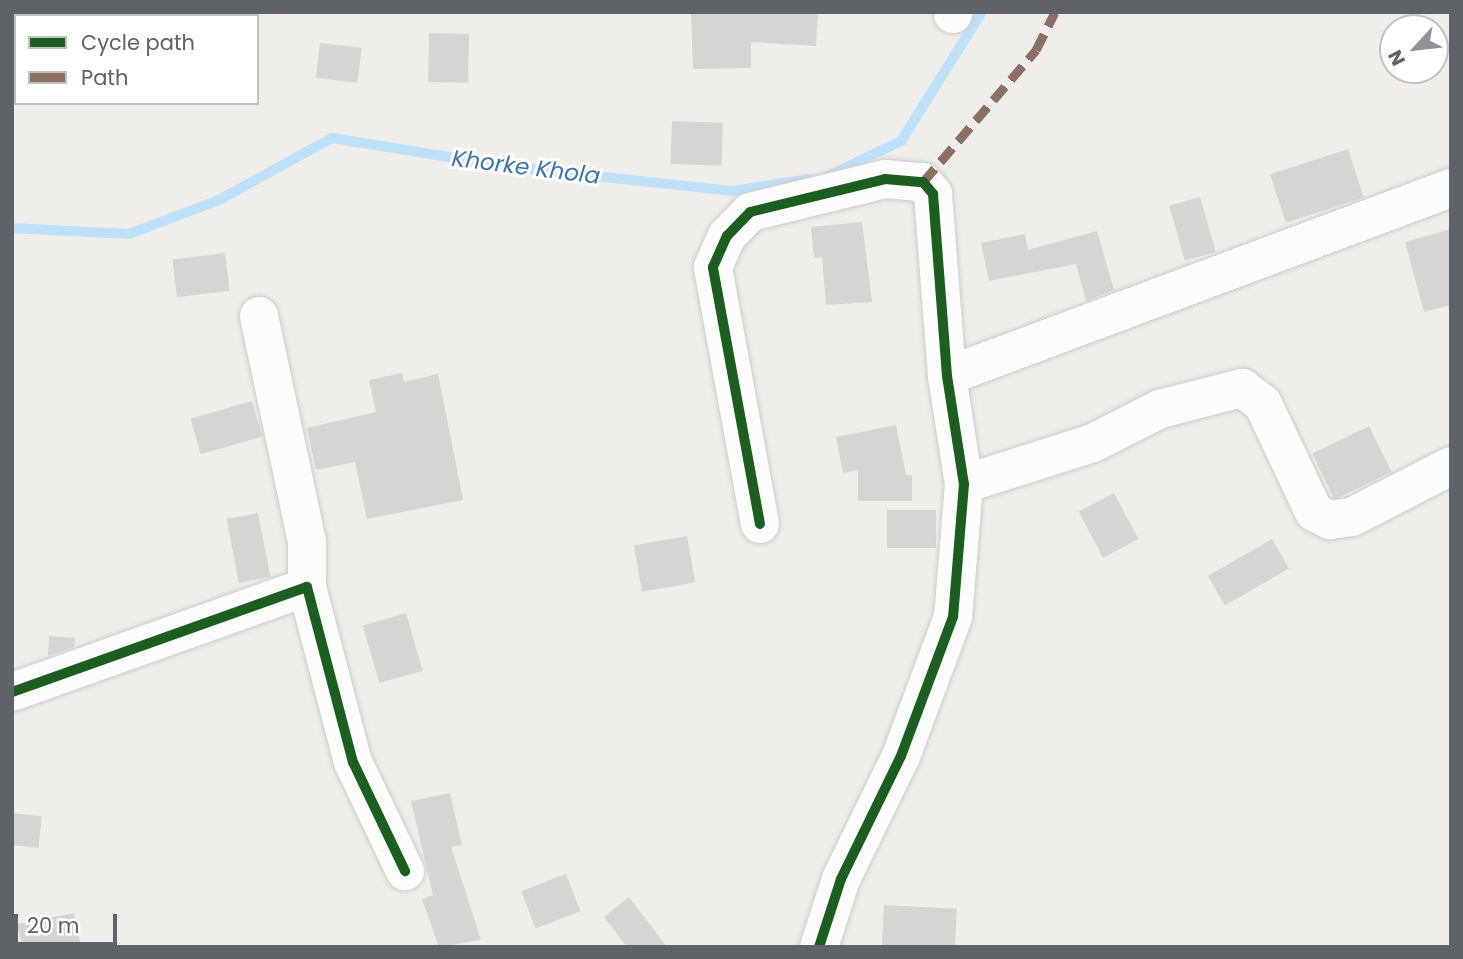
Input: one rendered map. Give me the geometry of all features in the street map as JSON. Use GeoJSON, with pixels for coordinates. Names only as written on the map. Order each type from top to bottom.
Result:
{"type":"FeatureCollection","features":[{"type":"Feature","properties":{"kind":"street"},"geometry":{"type":"LineString","coordinates":[[760,524],[713,267],[727,236],[750,212],[885,179],[923,182],[933,194],[947,376],[964,484],[953,617],[901,756],[841,879],[819,947]]}},
{"type":"Feature","properties":{"kind":"street"},"geometry":{"type":"LineString","coordinates":[[947,376],[1451,188]]}},
{"type":"Feature","properties":{"kind":"street"},"geometry":{"type":"LineString","coordinates":[[259,316],[307,541],[307,587],[353,762],[405,871]]}},
{"type":"Feature","properties":{"kind":"street"},"geometry":{"type":"LineString","coordinates":[[964,484],[1093,443],[1160,410],[1242,388],[1263,404],[1314,512],[1330,520],[1352,517],[1451,466]]}},
{"type":"Feature","properties":{"kind":"street"},"geometry":{"type":"LineString","coordinates":[[12,692],[307,587]]}},
{"type":"Feature","properties":{"kind":"building"},"geometry":{"type":"Polygon","coordinates":[[[691,12],[818,12],[816,46],[751,42],[751,68],[693,69],[691,12]]]}},
{"type":"Feature","properties":{"kind":"building"},"geometry":{"type":"Polygon","coordinates":[[[429,33],[469,34],[468,83],[428,82],[429,33]]]}},
{"type":"Feature","properties":{"kind":"building"},"geometry":{"type":"Polygon","coordinates":[[[320,43],[362,48],[357,83],[316,78],[320,43]]]}},
{"type":"Feature","properties":{"kind":"building"},"geometry":{"type":"Polygon","coordinates":[[[672,121],[723,123],[721,166],[670,164],[672,121]]]}},
{"type":"Feature","properties":{"kind":"building"},"geometry":{"type":"Polygon","coordinates":[[[1348,149],[1364,198],[1286,223],[1270,174],[1348,149]]]}},
{"type":"Feature","properties":{"kind":"building"},"geometry":{"type":"Polygon","coordinates":[[[1200,197],[1216,252],[1185,261],[1169,206],[1200,197]]]}},
{"type":"Feature","properties":{"kind":"building"},"geometry":{"type":"Polygon","coordinates":[[[862,222],[872,302],[826,305],[822,257],[814,258],[811,227],[862,222]]]}},
{"type":"Feature","properties":{"kind":"building"},"geometry":{"type":"Polygon","coordinates":[[[1451,229],[1451,305],[1424,312],[1405,242],[1451,229]]]}},
{"type":"Feature","properties":{"kind":"building"},"geometry":{"type":"Polygon","coordinates":[[[1097,231],[1114,290],[1086,301],[1076,264],[989,281],[981,243],[1025,234],[1028,250],[1097,231]]]}},
{"type":"Feature","properties":{"kind":"building"},"geometry":{"type":"Polygon","coordinates":[[[225,253],[230,291],[177,297],[172,259],[225,253]]]}},
{"type":"Feature","properties":{"kind":"building"},"geometry":{"type":"Polygon","coordinates":[[[402,373],[404,382],[438,374],[463,500],[367,519],[355,462],[316,470],[307,428],[376,412],[369,380],[402,373]]]}},
{"type":"Feature","properties":{"kind":"building"},"geometry":{"type":"Polygon","coordinates":[[[252,401],[262,437],[201,454],[190,419],[252,401]]]}},
{"type":"Feature","properties":{"kind":"building"},"geometry":{"type":"Polygon","coordinates":[[[896,425],[906,475],[912,475],[912,501],[858,501],[858,470],[843,473],[836,437],[896,425]]]}},
{"type":"Feature","properties":{"kind":"building"},"geometry":{"type":"Polygon","coordinates":[[[1369,426],[1391,472],[1335,499],[1312,454],[1369,426]]]}},
{"type":"Feature","properties":{"kind":"building"},"geometry":{"type":"Polygon","coordinates":[[[1114,493],[1138,539],[1103,558],[1079,512],[1114,493]]]}},
{"type":"Feature","properties":{"kind":"building"},"geometry":{"type":"Polygon","coordinates":[[[887,510],[936,510],[936,548],[887,548],[887,510]]]}},
{"type":"Feature","properties":{"kind":"building"},"geometry":{"type":"Polygon","coordinates":[[[258,513],[270,577],[239,583],[227,519],[258,513]]]}},
{"type":"Feature","properties":{"kind":"building"},"geometry":{"type":"Polygon","coordinates":[[[687,536],[695,582],[642,592],[634,545],[687,536]]]}},
{"type":"Feature","properties":{"kind":"building"},"geometry":{"type":"Polygon","coordinates":[[[1272,539],[1289,568],[1225,605],[1208,576],[1272,539]]]}},
{"type":"Feature","properties":{"kind":"building"},"geometry":{"type":"Polygon","coordinates":[[[406,613],[423,671],[379,683],[363,625],[406,613]]]}},
{"type":"Feature","properties":{"kind":"building"},"geometry":{"type":"Polygon","coordinates":[[[49,636],[75,638],[74,647],[48,656],[49,636]]]}},
{"type":"Feature","properties":{"kind":"building"},"geometry":{"type":"Polygon","coordinates":[[[450,793],[462,845],[451,847],[481,940],[439,947],[422,899],[433,895],[411,801],[450,793]]]}},
{"type":"Feature","properties":{"kind":"building"},"geometry":{"type":"Polygon","coordinates":[[[12,813],[42,816],[38,848],[12,845],[12,813]]]}},
{"type":"Feature","properties":{"kind":"building"},"geometry":{"type":"Polygon","coordinates":[[[566,874],[580,911],[536,929],[521,891],[566,874]]]}},
{"type":"Feature","properties":{"kind":"building"},"geometry":{"type":"Polygon","coordinates":[[[629,897],[667,947],[627,947],[604,917],[629,897]]]}},
{"type":"Feature","properties":{"kind":"building"},"geometry":{"type":"Polygon","coordinates":[[[884,905],[957,909],[955,947],[882,947],[884,905]]]}},
{"type":"Feature","properties":{"kind":"building"},"geometry":{"type":"Polygon","coordinates":[[[74,913],[80,942],[22,947],[17,924],[74,913]]]}},
{"type":"Feature","properties":{"kind":"waterway","name":"Khorke Khola"},"geometry":{"type":"LineString","coordinates":[[828,176],[901,141],[982,12]]}},
{"type":"Feature","properties":{"kind":"waterway","name":"Khorke Khola"},"geometry":{"type":"LineString","coordinates":[[12,228],[129,234],[219,200],[332,138],[512,167],[732,191],[809,179]]}},
{"type":"Feature","properties":{"kind":"marked path"},"geometry":{"type":"LineString","coordinates":[[923,182],[1036,50],[1055,12]]}},
{"type":"Feature","properties":{"kind":"cycle path"},"geometry":{"type":"LineString","coordinates":[[760,524],[713,267],[727,236],[750,212],[885,179],[923,182],[933,194],[947,376],[964,484],[953,617],[901,756],[841,879],[819,947]]}},
{"type":"Feature","properties":{"kind":"cycle path"},"geometry":{"type":"LineString","coordinates":[[12,692],[307,587],[353,762],[405,871]]}}]}
